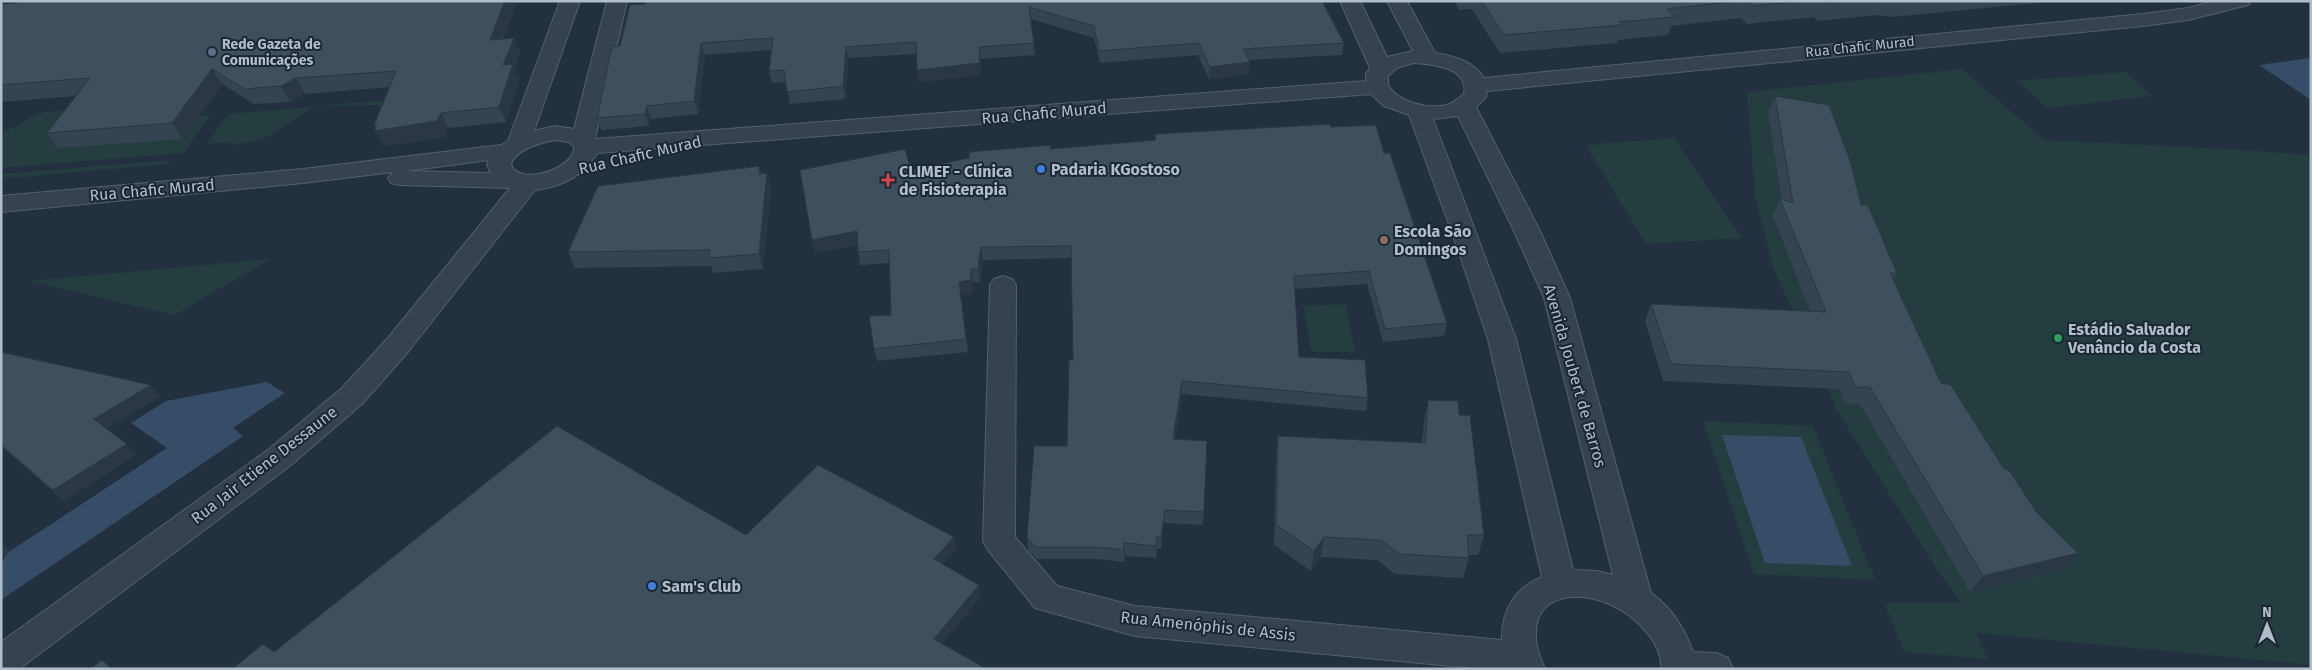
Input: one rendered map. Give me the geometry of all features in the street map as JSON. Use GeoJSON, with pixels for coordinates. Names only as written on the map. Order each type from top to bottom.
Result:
{"type":"FeatureCollection","features":[{"type":"Feature","properties":{"kind":"street"},"geometry":{"type":"LineString","coordinates":[[520,182],[504,176],[500,169],[501,160],[513,147],[570,1]]}},
{"type":"Feature","properties":{"kind":"street"},"geometry":{"type":"LineString","coordinates":[[570,172],[586,156],[585,144],[617,1]]}},
{"type":"Feature","properties":{"kind":"street"},"geometry":{"type":"LineString","coordinates":[[1350,1],[1386,97],[1400,106],[1436,113],[1451,111],[1471,95],[1471,75],[1460,66],[1445,60],[1427,57],[1400,58],[1379,77]]}},
{"type":"Feature","properties":{"kind":"street"},"geometry":{"type":"LineString","coordinates":[[1397,1],[1427,57]]}},
{"type":"Feature","properties":{"kind":"street"},"geometry":{"type":"LineString","coordinates":[[2168,1],[2188,14]]}},
{"type":"Feature","properties":{"kind":"street","name":"Rua Chafic Murad"},"geometry":{"type":"LineString","coordinates":[[1471,95],[2188,14],[2242,1]]}},
{"type":"Feature","properties":{"kind":"street","name":"Rua Chafic Murad"},"geometry":{"type":"LineString","coordinates":[[1,204],[303,176],[513,147],[542,135],[555,134],[576,137],[585,144],[710,139],[1379,77]]}},
{"type":"Feature","properties":{"kind":"street","name":"Avenida Joubert de Barros"},"geometry":{"type":"LineString","coordinates":[[1471,95],[1557,298],[1636,600]]}},
{"type":"Feature","properties":{"kind":"street"},"geometry":{"type":"LineString","coordinates":[[1419,111],[1467,238],[1502,339],[1560,584]]}},
{"type":"Feature","properties":{"kind":"street","name":"Rua Chafic Murad"},"geometry":{"type":"LineString","coordinates":[[303,176],[520,182],[557,178],[570,172],[710,139]]}},
{"type":"Feature","properties":{"kind":"street","name":"Rua Jair Etiene Dessaune"},"geometry":{"type":"LineString","coordinates":[[1,662],[280,457],[352,396],[398,345],[520,182]]}},
{"type":"Feature","properties":{"kind":"street","name":"Rua Amenóphis de Assis"},"geometry":{"type":"LineString","coordinates":[[1003,285],[999,541],[1047,598],[1135,621],[1524,663]]}},
{"type":"Feature","properties":{"kind":"street"},"geometry":{"type":"LineString","coordinates":[[1524,663],[1517,632],[1524,610],[1538,594],[1560,584],[1585,583],[1611,588],[1636,600],[1658,619],[1672,641],[1679,667],[1716,669]]}},
{"type":"Feature","properties":{"kind":"green space","name":"Estádio Salvador Venâncio da Costa"},"geometry":{"type":"Polygon","coordinates":[[[1962,69],[2044,140],[2311,155],[2311,665],[1976,633],[1988,659],[1904,652],[1884,603],[1961,603],[1932,562],[1836,409],[1773,267],[1755,196],[1747,92],[1962,69]]]}},
{"type":"Feature","properties":{"kind":"green space"},"geometry":{"type":"Polygon","coordinates":[[[2126,72],[2152,96],[2048,108],[2018,81],[2126,72]]]}},
{"type":"Feature","properties":{"kind":"green space"},"geometry":{"type":"Polygon","coordinates":[[[400,99],[382,109],[377,105],[314,107],[264,139],[234,145],[235,142],[207,144],[228,114],[400,99]]]}},
{"type":"Feature","properties":{"kind":"green space"},"geometry":{"type":"Polygon","coordinates":[[[122,102],[183,117],[210,115],[184,153],[1,168],[1,134],[39,113],[122,102]]]}},
{"type":"Feature","properties":{"kind":"green space"},"geometry":{"type":"Polygon","coordinates":[[[1674,138],[1742,238],[1646,244],[1586,145],[1674,138]]]}},
{"type":"Feature","properties":{"kind":"green space"},"geometry":{"type":"Polygon","coordinates":[[[170,160],[168,164],[1,179],[1,174],[170,160]]]}},
{"type":"Feature","properties":{"kind":"green space"},"geometry":{"type":"Polygon","coordinates":[[[271,259],[174,315],[29,281],[271,259]]]}},
{"type":"Feature","properties":{"kind":"green space"},"geometry":{"type":"Polygon","coordinates":[[[1346,304],[1355,352],[1311,352],[1304,306],[1346,304]]]}},
{"type":"Feature","properties":{"kind":"green space"},"geometry":{"type":"Polygon","coordinates":[[[1703,421],[1813,426],[1875,580],[1754,574],[1703,421]]]}},
{"type":"Feature","properties":{"kind":"water"},"geometry":{"type":"Polygon","coordinates":[[[2311,58],[2311,100],[2259,65],[2311,58]]]}},
{"type":"Feature","properties":{"kind":"water"},"geometry":{"type":"Polygon","coordinates":[[[267,382],[285,393],[233,428],[243,436],[1,600],[1,557],[167,448],[131,423],[166,401],[267,382]]]}},
{"type":"Feature","properties":{"kind":"water"},"geometry":{"type":"Polygon","coordinates":[[[1722,435],[1801,437],[1852,566],[1765,563],[1722,435]]]}},
{"type":"Feature","properties":{"kind":"building","name":"Rede Gazeta de Comunicações"},"geometry":{"type":"Polygon","coordinates":[[[37,1],[505,1],[490,40],[514,38],[503,65],[513,64],[499,107],[441,113],[437,121],[374,131],[377,125],[374,125],[396,71],[296,78],[281,86],[245,89],[212,69],[172,123],[47,133],[90,78],[1,85],[1,4],[37,1]]]}},
{"type":"Feature","properties":{"kind":"building"},"geometry":{"type":"Polygon","coordinates":[[[645,1],[1322,1],[1344,43],[1243,49],[1250,62],[1210,67],[1199,43],[1099,51],[1094,26],[1029,7],[1034,43],[979,47],[980,63],[917,70],[916,42],[846,47],[843,86],[787,92],[784,70],[769,71],[773,38],[701,43],[694,101],[647,106],[645,114],[597,118],[612,46],[620,46],[630,5],[645,4],[645,1]]]}},
{"type":"Feature","properties":{"kind":"building"},"geometry":{"type":"Polygon","coordinates":[[[1482,1],[1738,1],[1667,9],[1674,17],[1619,22],[1622,25],[1504,35],[1482,1]]]}},
{"type":"Feature","properties":{"kind":"building"},"geometry":{"type":"Polygon","coordinates":[[[1749,1],[1800,1],[1754,6],[1749,1]]]}},
{"type":"Feature","properties":{"kind":"building"},"geometry":{"type":"Polygon","coordinates":[[[1824,1],[1843,1],[1825,3],[1824,1]]]}},
{"type":"Feature","properties":{"kind":"building"},"geometry":{"type":"Polygon","coordinates":[[[1775,96],[1829,105],[1851,163],[1861,205],[1868,205],[1897,273],[1890,273],[1941,383],[1951,385],[2004,469],[2009,470],[2037,513],[2078,553],[1983,576],[1870,387],[1855,387],[1849,372],[1671,364],[1651,304],[1826,312],[1780,199],[1793,203],[1775,96]]]}},
{"type":"Feature","properties":{"kind":"building"},"geometry":{"type":"Polygon","coordinates":[[[1330,124],[1331,127],[1376,125],[1384,153],[1390,153],[1447,323],[1385,329],[1369,271],[1294,276],[1299,357],[1365,360],[1368,398],[1182,381],[1173,439],[1207,441],[1204,512],[1165,510],[1161,537],[1157,536],[1156,546],[1124,543],[1124,550],[1097,547],[1035,547],[1027,537],[1034,446],[1067,446],[1069,360],[1073,360],[1071,246],[981,247],[978,269],[971,269],[971,280],[959,282],[966,339],[874,349],[869,316],[891,315],[889,250],[858,252],[857,231],[812,240],[800,170],[905,149],[911,170],[969,158],[969,152],[1051,145],[1050,149],[1156,140],[1155,134],[1330,124]]]}},
{"type":"Feature","properties":{"kind":"building"},"geometry":{"type":"Polygon","coordinates":[[[759,166],[759,174],[767,173],[759,254],[708,258],[710,250],[568,252],[598,186],[759,166]]]}},
{"type":"Feature","properties":{"kind":"building"},"geometry":{"type":"Polygon","coordinates":[[[1,352],[151,385],[94,419],[127,444],[53,490],[1,445],[1,352]]]}},
{"type":"Feature","properties":{"kind":"building"},"geometry":{"type":"Polygon","coordinates":[[[1428,400],[1458,401],[1459,415],[1470,415],[1484,535],[1467,535],[1469,558],[1399,554],[1381,540],[1324,537],[1314,551],[1276,525],[1278,436],[1425,443],[1428,400]]]}},
{"type":"Feature","properties":{"kind":"building","name":"Sam's Club"},"geometry":{"type":"Polygon","coordinates":[[[557,426],[746,535],[818,465],[954,537],[934,559],[979,585],[934,639],[983,667],[981,669],[232,669],[263,644],[274,652],[557,426]]]}},
{"type":"Feature","properties":{"kind":"building"},"geometry":{"type":"Polygon","coordinates":[[[102,660],[112,669],[90,669],[102,660]]]}},
{"type":"Feature","properties":{"kind":"place","name":"Rede Gazeta de Comunicações"},"geometry":{"type":"Point","coordinates":[212,52]}},
{"type":"Feature","properties":{"kind":"place","name":"Padaria KGostoso"},"geometry":{"type":"Point","coordinates":[1041,169]}},
{"type":"Feature","properties":{"kind":"place","name":"CLIMEF - Clínica de Fisioterapia"},"geometry":{"type":"Point","coordinates":[888,180]}},
{"type":"Feature","properties":{"kind":"place","name":"Escola São Domingos"},"geometry":{"type":"Point","coordinates":[1384,240]}},
{"type":"Feature","properties":{"kind":"place","name":"Estádio Salvador Venâncio da Costa"},"geometry":{"type":"Point","coordinates":[2058,338]}},
{"type":"Feature","properties":{"kind":"place","name":"Sam's Club"},"geometry":{"type":"Point","coordinates":[652,586]}}]}
